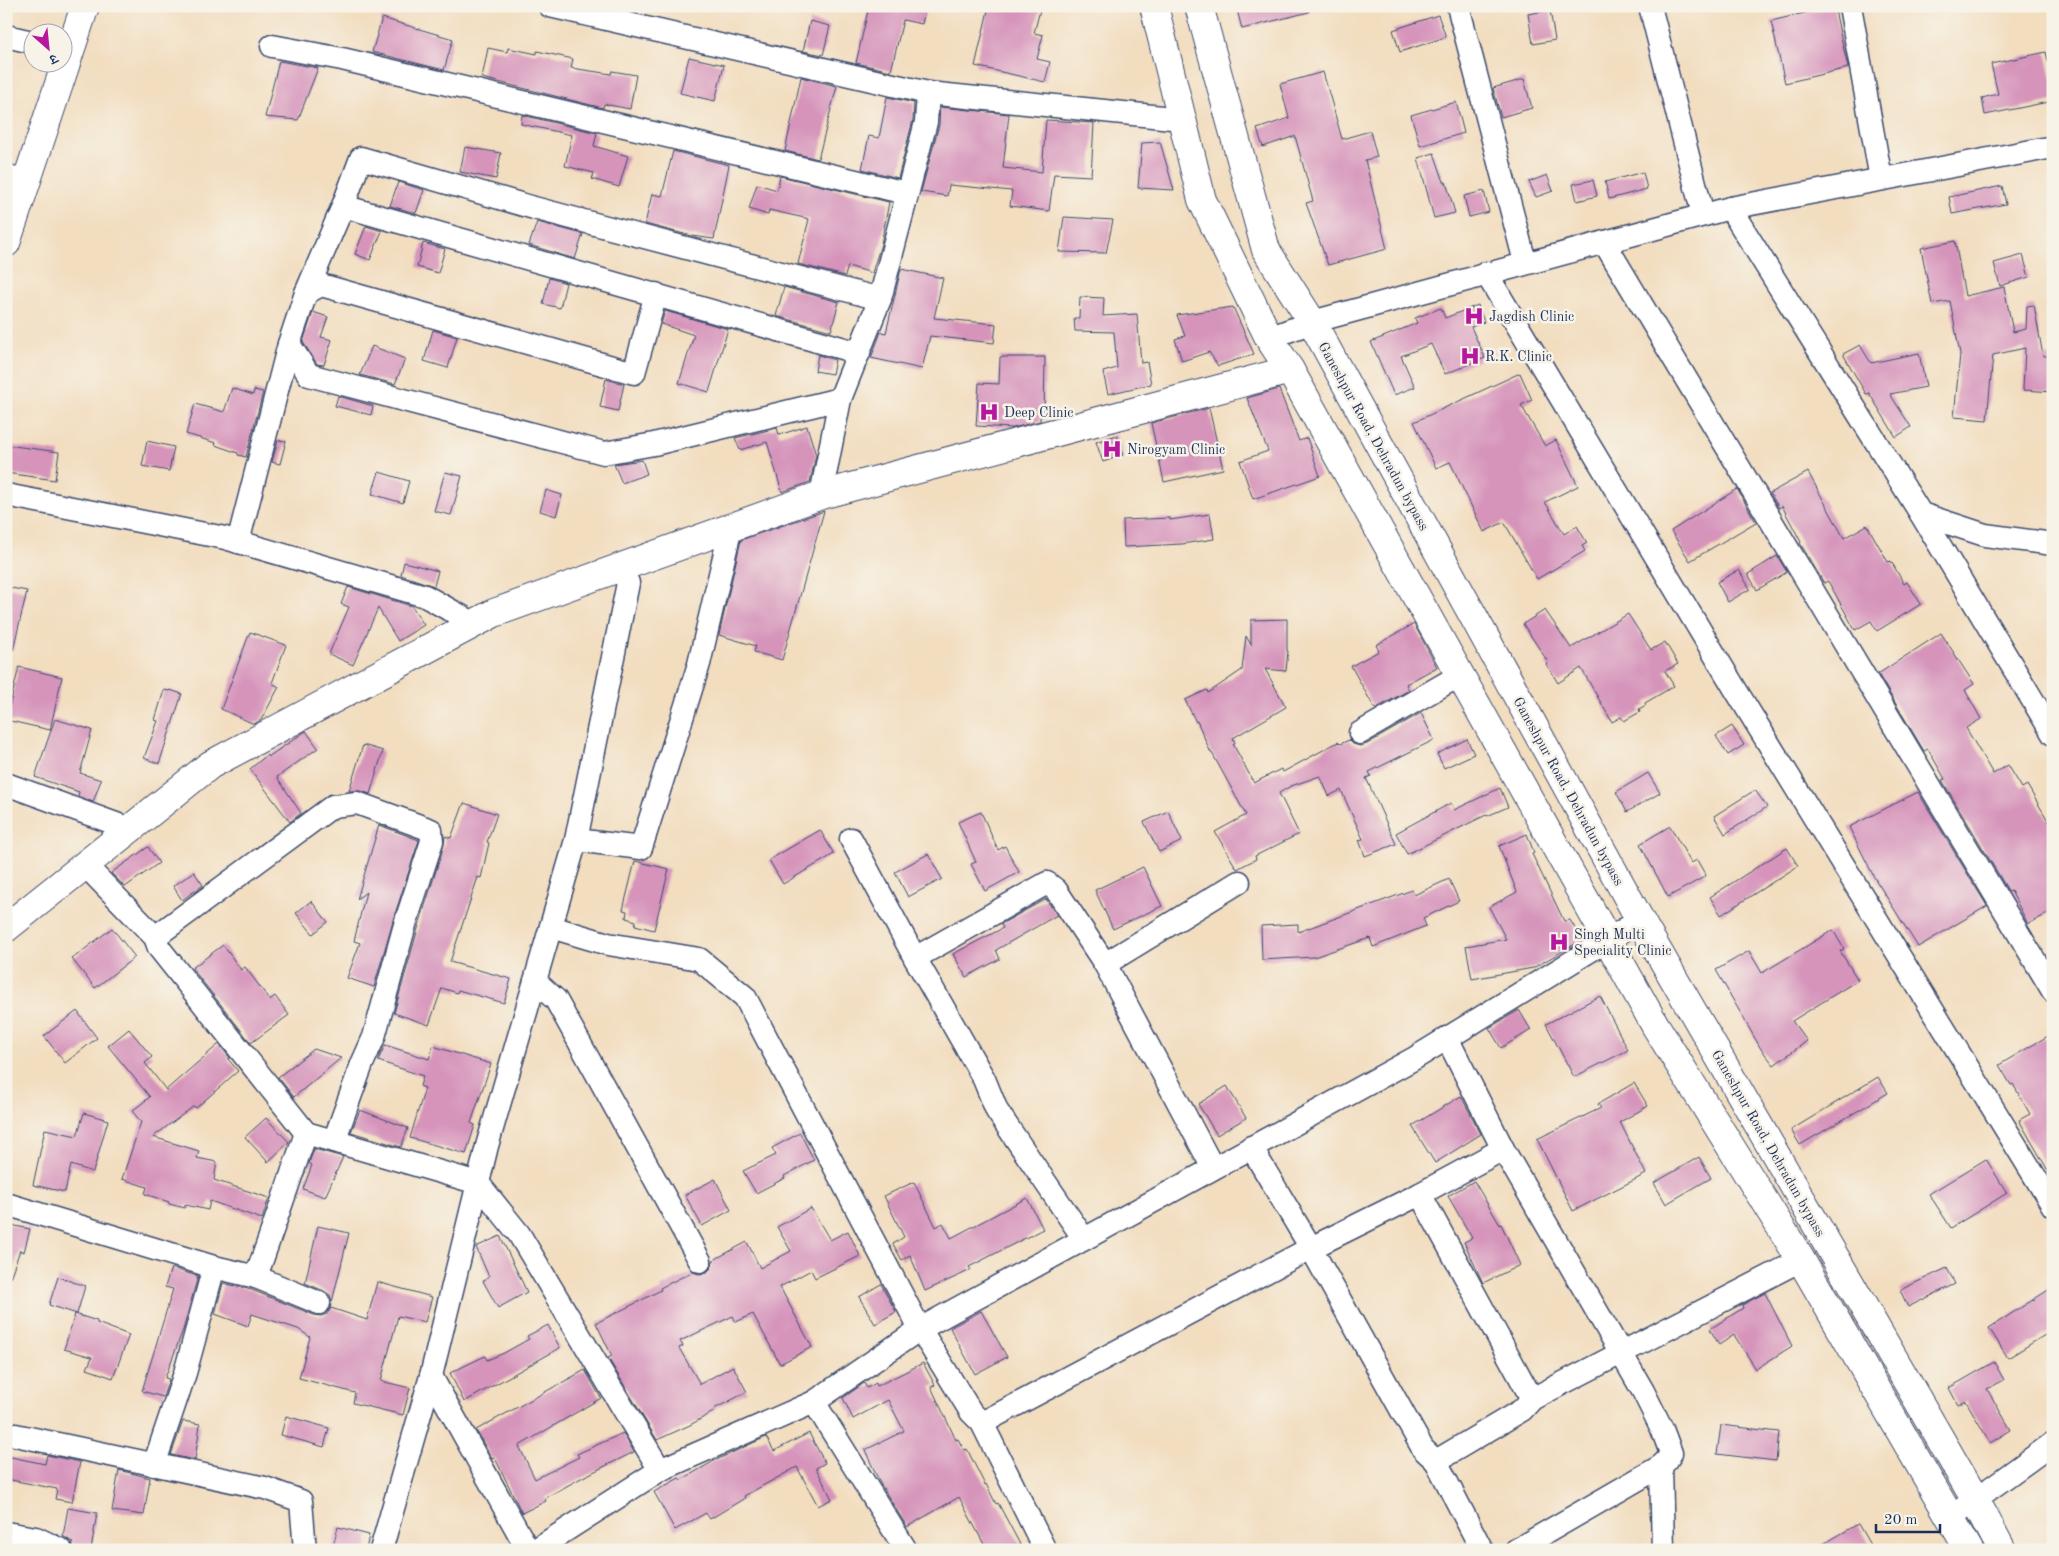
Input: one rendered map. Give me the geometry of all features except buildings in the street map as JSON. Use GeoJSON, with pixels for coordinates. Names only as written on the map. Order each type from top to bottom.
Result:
{"type":"FeatureCollection","features":[{"type":"Feature","properties":{"kind":"main road"},"geometry":{"type":"LineString","coordinates":[[72,37],[85,6]]}},
{"type":"Feature","properties":{"kind":"main road"},"geometry":{"type":"LineString","coordinates":[[1154,6],[1202,200],[1268,338],[1290,370],[1655,1025],[1801,1260],[1969,1550]]}},
{"type":"Feature","properties":{"kind":"main road","name":"Ganeshpur Road, Dehradun bypass"},"geometry":{"type":"LineString","coordinates":[[1199,6],[1266,250],[1312,322],[1640,920],[1975,1499],[2002,1550]]}},
{"type":"Feature","properties":{"kind":"main road"},"geometry":{"type":"LineString","coordinates":[[6,243],[16,179],[58,72]]}},
{"type":"Feature","properties":{"kind":"main road"},"geometry":{"type":"LineString","coordinates":[[6,928],[210,765],[494,613],[821,495],[1290,370]]}},
{"type":"Feature","properties":{"kind":"street"},"geometry":{"type":"LineString","coordinates":[[550,6],[928,93],[1182,119]]}},
{"type":"Feature","properties":{"kind":"street"},"geometry":{"type":"LineString","coordinates":[[1458,6],[1525,262]]}},
{"type":"Feature","properties":{"kind":"street"},"geometry":{"type":"LineString","coordinates":[[1650,6],[1703,215]]}},
{"type":"Feature","properties":{"kind":"street"},"geometry":{"type":"LineString","coordinates":[[1850,6],[1881,179]]}},
{"type":"Feature","properties":{"kind":"street"},"geometry":{"type":"LineString","coordinates":[[6,36],[22,40]]}},
{"type":"Feature","properties":{"kind":"street"},"geometry":{"type":"LineString","coordinates":[[272,46],[342,59],[906,193]]}},
{"type":"Feature","properties":{"kind":"street"},"geometry":{"type":"LineString","coordinates":[[821,495],[840,399],[880,299],[926,122],[928,93]]}},
{"type":"Feature","properties":{"kind":"street"},"geometry":{"type":"LineString","coordinates":[[1268,338],[1312,322],[1525,262],[1730,208],[2053,147]]}},
{"type":"Feature","properties":{"kind":"street"},"geometry":{"type":"LineString","coordinates":[[238,542],[290,344],[306,293],[361,158],[534,208],[880,299]]}},
{"type":"Feature","properties":{"kind":"street"},"geometry":{"type":"LineString","coordinates":[[343,206],[859,352]]}},
{"type":"Feature","properties":{"kind":"street"},"geometry":{"type":"LineString","coordinates":[[1730,208],[1921,514],[2053,734]]}},
{"type":"Feature","properties":{"kind":"street"},"geometry":{"type":"LineString","coordinates":[[1604,242],[2053,992]]}},
{"type":"Feature","properties":{"kind":"street"},"geometry":{"type":"LineString","coordinates":[[1486,273],[1742,700],[2053,1206]]}},
{"type":"Feature","properties":{"kind":"street"},"geometry":{"type":"LineString","coordinates":[[306,293],[321,285],[634,372],[656,294]]}},
{"type":"Feature","properties":{"kind":"street"},"geometry":{"type":"LineString","coordinates":[[290,344],[309,375],[604,453],[654,444],[840,399]]}},
{"type":"Feature","properties":{"kind":"street"},"geometry":{"type":"LineString","coordinates":[[6,495],[238,542],[425,596],[475,624]]}},
{"type":"Feature","properties":{"kind":"street"},"geometry":{"type":"LineString","coordinates":[[1921,514],[1985,535],[2053,544]]}},
{"type":"Feature","properties":{"kind":"street"},"geometry":{"type":"LineString","coordinates":[[576,840],[642,848],[699,664],[731,528]]}},
{"type":"Feature","properties":{"kind":"street"},"geometry":{"type":"LineString","coordinates":[[381,1550],[431,1376],[487,1146],[576,840],[628,584],[620,568]]}},
{"type":"Feature","properties":{"kind":"street"},"geometry":{"type":"LineString","coordinates":[[1360,733],[1460,675]]}},
{"type":"Feature","properties":{"kind":"street"},"geometry":{"type":"LineString","coordinates":[[6,784],[130,829]]}},
{"type":"Feature","properties":{"kind":"street"},"geometry":{"type":"LineString","coordinates":[[155,937],[333,806],[357,803],[431,830],[432,840],[406,921],[374,1037],[334,1140]]}},
{"type":"Feature","properties":{"kind":"street"},"geometry":{"type":"LineString","coordinates":[[851,839],[915,958],[984,1079],[997,1111],[1084,1239]]}},
{"type":"Feature","properties":{"kind":"street"},"geometry":{"type":"LineString","coordinates":[[85,865],[155,937],[159,948],[306,1133],[478,1183],[519,1234],[660,1470]]}},
{"type":"Feature","properties":{"kind":"street"},"geometry":{"type":"LineString","coordinates":[[1105,964],[1238,882]]}},
{"type":"Feature","properties":{"kind":"street"},"geometry":{"type":"LineString","coordinates":[[915,958],[1047,883],[1056,890],[1105,964],[1213,1168]]}},
{"type":"Feature","properties":{"kind":"street"},"geometry":{"type":"LineString","coordinates":[[535,1550],[660,1470],[814,1402],[920,1329],[1415,1058],[1640,920]]}},
{"type":"Feature","properties":{"kind":"street"},"geometry":{"type":"LineString","coordinates":[[551,927],[608,944],[700,959],[745,997],[920,1329],[972,1412],[982,1423],[1045,1550]]}},
{"type":"Feature","properties":{"kind":"street"},"geometry":{"type":"LineString","coordinates":[[535,981],[556,1000],[700,1261]]}},
{"type":"Feature","properties":{"kind":"street"},"geometry":{"type":"LineString","coordinates":[[1447,1038],[1503,1149],[1622,1353],[1662,1429],[1671,1453],[1661,1466],[1516,1550]]}},
{"type":"Feature","properties":{"kind":"street"},"geometry":{"type":"LineString","coordinates":[[256,1277],[306,1133]]}},
{"type":"Feature","properties":{"kind":"street"},"geometry":{"type":"LineString","coordinates":[[1251,1147],[1311,1248],[1423,1449],[1436,1461],[1482,1550]]}},
{"type":"Feature","properties":{"kind":"street"},"geometry":{"type":"LineString","coordinates":[[982,1423],[1311,1248],[1420,1194],[1503,1149]]}},
{"type":"Feature","properties":{"kind":"street"},"geometry":{"type":"LineString","coordinates":[[1420,1194],[1532,1399]]}},
{"type":"Feature","properties":{"kind":"street"},"geometry":{"type":"LineString","coordinates":[[6,1204],[214,1267],[256,1277],[319,1303]]}},
{"type":"Feature","properties":{"kind":"street"},"geometry":{"type":"LineString","coordinates":[[1436,1461],[1522,1410],[1532,1399],[1801,1260]]}},
{"type":"Feature","properties":{"kind":"street"},"geometry":{"type":"LineString","coordinates":[[154,1465],[185,1373],[214,1267]]}},
{"type":"Feature","properties":{"kind":"street"},"geometry":{"type":"LineString","coordinates":[[431,1376],[528,1550]]}},
{"type":"Feature","properties":{"kind":"street"},"geometry":{"type":"LineString","coordinates":[[814,1402],[906,1550]]}},
{"type":"Feature","properties":{"kind":"street"},"geometry":{"type":"LineString","coordinates":[[6,1433],[265,1488],[301,1501],[306,1550]]}},
{"type":"Feature","properties":{"kind":"street"},"geometry":{"type":"LineString","coordinates":[[1951,1517],[2053,1443]]}},
{"type":"Feature","properties":{"kind":"street"},"geometry":{"type":"LineString","coordinates":[[1661,1466],[1663,1550]]}},
{"type":"Feature","properties":{"kind":"street"},"geometry":{"type":"LineString","coordinates":[[6,1533],[36,1538],[61,1550]]}},
{"type":"Feature","properties":{"kind":"place","name":"Jagdish Clinic"},"geometry":{"type":"Point","coordinates":[1474,316]}},
{"type":"Feature","properties":{"kind":"place","name":"R.K. Clinic"},"geometry":{"type":"Point","coordinates":[1470,356]}},
{"type":"Feature","properties":{"kind":"place","name":"Deep Clinic"},"geometry":{"type":"Point","coordinates":[989,412]}},
{"type":"Feature","properties":{"kind":"place","name":"Nirogyam Clinic"},"geometry":{"type":"Point","coordinates":[1112,449]}},
{"type":"Feature","properties":{"kind":"place","name":"Singh Multi Speciality Clinic"},"geometry":{"type":"Point","coordinates":[1559,942]}}]}
